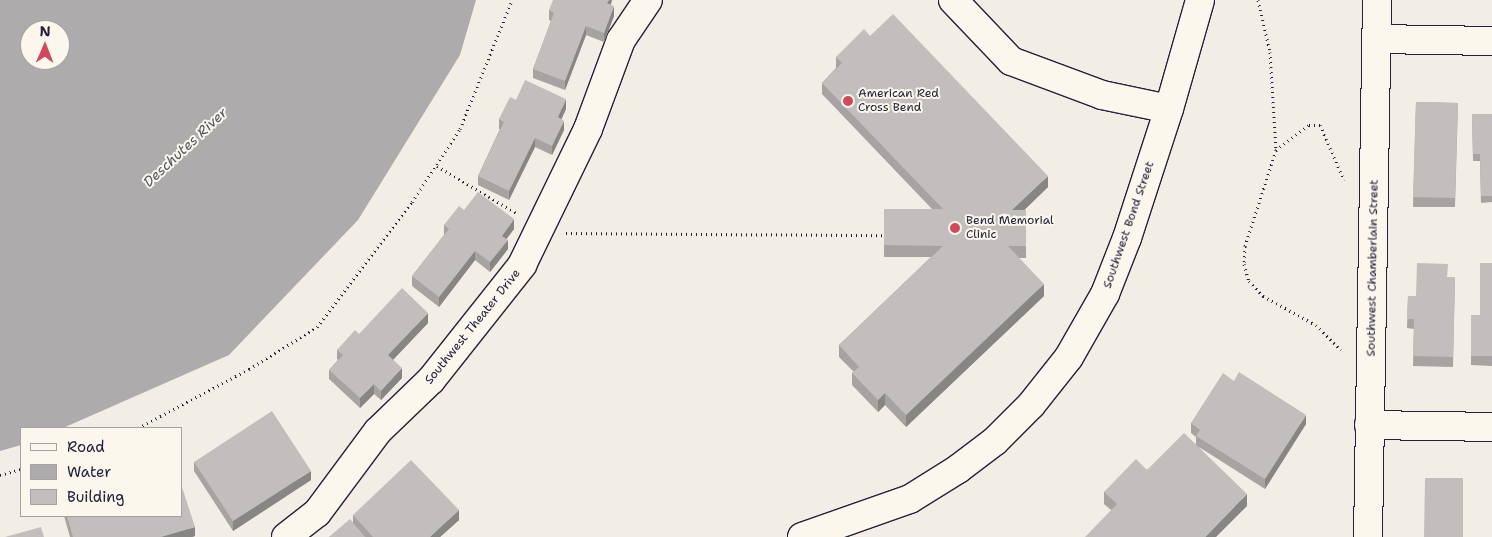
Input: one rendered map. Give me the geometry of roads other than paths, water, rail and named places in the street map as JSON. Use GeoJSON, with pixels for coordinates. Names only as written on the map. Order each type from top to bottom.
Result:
{"type":"FeatureCollection","features":[{"type":"Feature","properties":{"kind":"street","name":"Southwest Theater Drive"},"geometry":{"type":"LineString","coordinates":[[286,537],[317,514],[378,431],[443,365],[522,265],[588,129],[621,40],[648,0]]}},
{"type":"Feature","properties":{"kind":"street"},"geometry":{"type":"LineString","coordinates":[[953,0],[1011,61],[1102,95],[1169,109]]}},
{"type":"Feature","properties":{"kind":"street","name":"Southwest Bond Street"},"geometry":{"type":"LineString","coordinates":[[802,537],[910,498],[958,469],[995,441],[1031,405],[1069,357],[1105,294],[1169,109],[1200,0]]}},
{"type":"Feature","properties":{"kind":"street","name":"Southwest Chamberlain Street"},"geometry":{"type":"LineString","coordinates":[[1368,537],[1377,0]]}},
{"type":"Feature","properties":{"kind":"street"},"geometry":{"type":"LineString","coordinates":[[1377,39],[1492,41]]}},
{"type":"Feature","properties":{"kind":"street"},"geometry":{"type":"LineString","coordinates":[[1369,425],[1492,427]]}},
{"type":"Feature","properties":{"kind":"water","name":"Deschutes River"},"geometry":{"type":"Polygon","coordinates":[[[0,0],[476,0],[460,55],[358,220],[229,355],[65,427],[20,427],[20,445],[0,451],[0,0]]]}},
{"type":"Feature","properties":{"kind":"place","name":"American Red Cross Bend"},"geometry":{"type":"Point","coordinates":[848,101]}},
{"type":"Feature","properties":{"kind":"place","name":"Bend Memorial Clinic"},"geometry":{"type":"Point","coordinates":[955,228]}}]}
